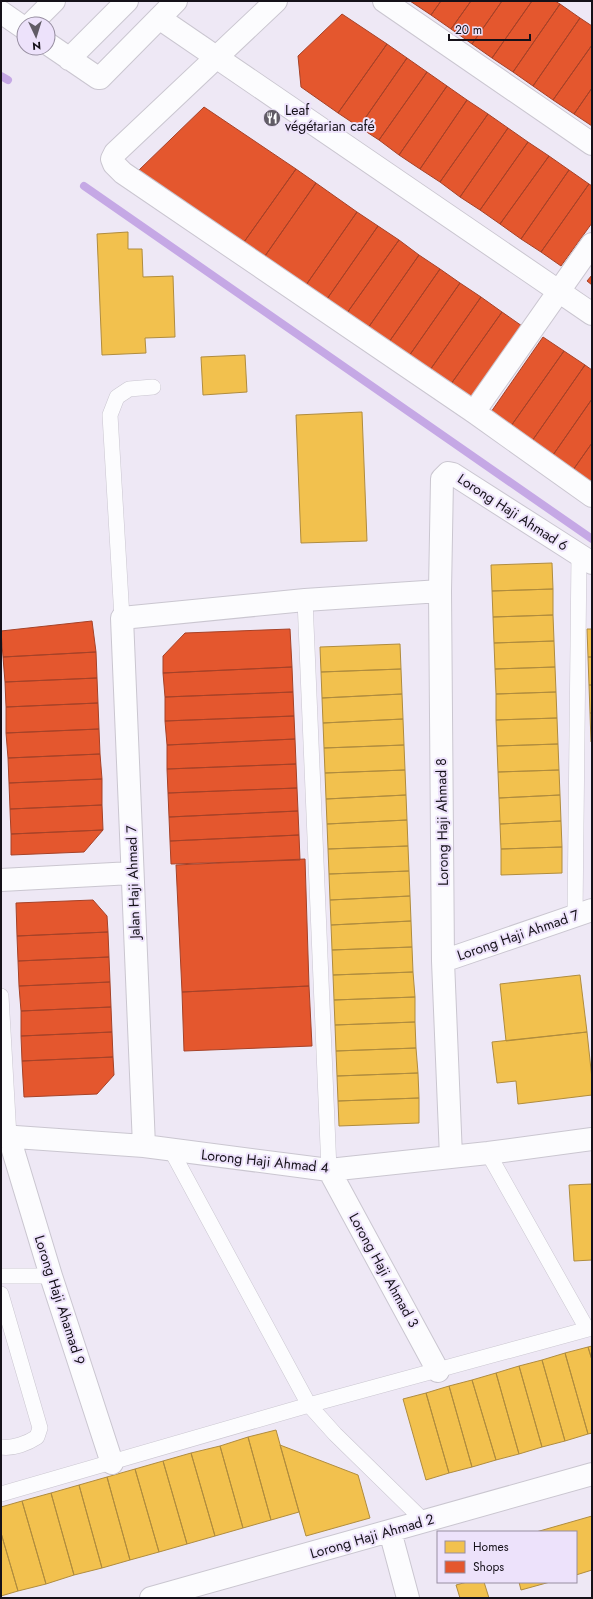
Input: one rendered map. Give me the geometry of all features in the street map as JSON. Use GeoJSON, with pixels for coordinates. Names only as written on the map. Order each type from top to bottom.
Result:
{"type":"FeatureCollection","features":[{"type":"Feature","properties":{"kind":"street"},"geometry":{"type":"LineString","coordinates":[[39,16],[54,1]]}},
{"type":"Feature","properties":{"kind":"street"},"geometry":{"type":"LineString","coordinates":[[69,59],[127,1]]}},
{"type":"Feature","properties":{"kind":"street"},"geometry":{"type":"LineString","coordinates":[[56,50],[100,78],[176,1]]}},
{"type":"Feature","properties":{"kind":"street"},"geometry":{"type":"LineString","coordinates":[[276,1],[218,58],[115,153],[112,159],[114,164],[124,173],[474,412],[592,496]]}},
{"type":"Feature","properties":{"kind":"street"},"geometry":{"type":"LineString","coordinates":[[384,1],[592,144]]}},
{"type":"Feature","properties":{"kind":"street"},"geometry":{"type":"LineString","coordinates":[[1,12],[16,22]]}},
{"type":"Feature","properties":{"kind":"street"},"geometry":{"type":"LineString","coordinates":[[159,18],[592,314]]}},
{"type":"Feature","properties":{"kind":"street"},"geometry":{"type":"LineString","coordinates":[[474,412],[592,244]]}},
{"type":"Feature","properties":{"kind":"street","name":"Lorong Haji Ahmad 6"},"geometry":{"type":"LineString","coordinates":[[441,488],[442,479],[444,476],[448,473],[453,474],[586,559]]}},
{"type":"Feature","properties":{"kind":"street","name":"Lorong Haji Ahmad 8"},"geometry":{"type":"LineString","coordinates":[[441,488],[440,591],[443,961],[451,1157]]}},
{"type":"Feature","properties":{"kind":"street"},"geometry":{"type":"LineString","coordinates":[[122,618],[305,600],[440,591]]}},
{"type":"Feature","properties":{"kind":"street","name":"Jalan Haji Ahmad 7"},"geometry":{"type":"LineString","coordinates":[[122,618],[144,1146]]}},
{"type":"Feature","properties":{"kind":"street"},"geometry":{"type":"LineString","coordinates":[[1,880],[132,873]]}},
{"type":"Feature","properties":{"kind":"street","name":"Lorong Haji Ahmad 7"},"geometry":{"type":"LineString","coordinates":[[443,961],[584,912]]}},
{"type":"Feature","properties":{"kind":"street","name":"Lorong Haji Ahmad 4"},"geometry":{"type":"LineString","coordinates":[[5,1136],[144,1146],[329,1170],[488,1153],[592,1139]]}},
{"type":"Feature","properties":{"kind":"street","name":"Lorong Haji Ahamad 9"},"geometry":{"type":"LineString","coordinates":[[5,1136],[112,1462]]}},
{"type":"Feature","properties":{"kind":"street","name":"Lorong Haji Ahmad 3"},"geometry":{"type":"LineString","coordinates":[[329,1170],[438,1371]]}},
{"type":"Feature","properties":{"kind":"street","name":"Lorong Haji Ahmad 2"},"geometry":{"type":"LineString","coordinates":[[151,1598],[592,1474]]}},
{"type":"Feature","properties":{"kind":"street"},"geometry":{"type":"LineString","coordinates":[[390,1531],[408,1598]]}},
{"type":"Feature","properties":{"kind":"lane"},"geometry":{"type":"LineString","coordinates":[[122,618],[110,415],[117,397],[129,389],[153,387]]}},
{"type":"Feature","properties":{"kind":"lane"},"geometry":{"type":"LineString","coordinates":[[584,912],[586,559]]}},
{"type":"Feature","properties":{"kind":"lane"},"geometry":{"type":"LineString","coordinates":[[305,600],[329,1170]]}},
{"type":"Feature","properties":{"kind":"lane"},"geometry":{"type":"LineString","coordinates":[[1,996],[5,1136]]}},
{"type":"Feature","properties":{"kind":"lane"},"geometry":{"type":"LineString","coordinates":[[171,1150],[309,1405],[335,1434],[424,1521]]}},
{"type":"Feature","properties":{"kind":"lane"},"geometry":{"type":"LineString","coordinates":[[1,1494],[309,1405],[438,1371],[590,1328],[488,1153]]}},
{"type":"Feature","properties":{"kind":"lane"},"geometry":{"type":"LineString","coordinates":[[1,1276],[51,1276]]}},
{"type":"Feature","properties":{"kind":"lane"},"geometry":{"type":"LineString","coordinates":[[1,1294],[40,1428],[37,1437],[28,1443],[5,1448],[1,1447]]}},
{"type":"Feature","properties":{"kind":"building: Homes"},"geometry":{"type":"Polygon","coordinates":[[[128,232],[128,249],[142,249],[143,277],[173,276],[175,337],[145,338],[146,353],[102,355],[97,234],[128,232]]]}},
{"type":"Feature","properties":{"kind":"building: Homes"},"geometry":{"type":"Polygon","coordinates":[[[245,355],[247,392],[203,395],[201,357],[245,355]]]}},
{"type":"Feature","properties":{"kind":"building: Homes"},"geometry":{"type":"Polygon","coordinates":[[[362,412],[367,541],[301,543],[296,415],[362,412]]]}},
{"type":"Feature","properties":{"kind":"building: Homes"},"geometry":{"type":"Polygon","coordinates":[[[552,563],[553,589],[492,591],[491,565],[552,563]]]}},
{"type":"Feature","properties":{"kind":"building: Homes"},"geometry":{"type":"Polygon","coordinates":[[[553,589],[553,615],[493,617],[492,591],[553,589]]]}},
{"type":"Feature","properties":{"kind":"building: Homes"},"geometry":{"type":"Polygon","coordinates":[[[553,615],[554,641],[494,643],[493,617],[553,615]]]}},
{"type":"Feature","properties":{"kind":"building: Homes"},"geometry":{"type":"Polygon","coordinates":[[[587,629],[592,629],[592,657],[588,657],[587,629]]]}},
{"type":"Feature","properties":{"kind":"building: Homes"},"geometry":{"type":"Polygon","coordinates":[[[554,641],[555,667],[495,669],[494,643],[554,641]]]}},
{"type":"Feature","properties":{"kind":"building: Homes"},"geometry":{"type":"Polygon","coordinates":[[[400,644],[401,669],[321,672],[320,647],[400,644]]]}},
{"type":"Feature","properties":{"kind":"building: Homes"},"geometry":{"type":"Polygon","coordinates":[[[588,657],[592,657],[592,685],[589,685],[588,657]]]}},
{"type":"Feature","properties":{"kind":"building: Homes"},"geometry":{"type":"Polygon","coordinates":[[[555,667],[556,692],[496,694],[495,669],[555,667]]]}},
{"type":"Feature","properties":{"kind":"building: Homes"},"geometry":{"type":"Polygon","coordinates":[[[401,669],[402,694],[322,698],[321,672],[401,669]]]}},
{"type":"Feature","properties":{"kind":"building: Homes"},"geometry":{"type":"Polygon","coordinates":[[[589,685],[592,685],[592,713],[590,713],[589,685]]]}},
{"type":"Feature","properties":{"kind":"building: Homes"},"geometry":{"type":"Polygon","coordinates":[[[556,692],[557,718],[496,720],[496,694],[556,692]]]}},
{"type":"Feature","properties":{"kind":"building: Homes"},"geometry":{"type":"Polygon","coordinates":[[[402,694],[403,719],[323,723],[322,698],[402,694]]]}},
{"type":"Feature","properties":{"kind":"building: Homes"},"geometry":{"type":"Polygon","coordinates":[[[590,713],[592,713],[592,742],[591,742],[590,713]]]}},
{"type":"Feature","properties":{"kind":"building: Homes"},"geometry":{"type":"Polygon","coordinates":[[[557,718],[558,744],[497,746],[496,720],[557,718]]]}},
{"type":"Feature","properties":{"kind":"building: Homes"},"geometry":{"type":"Polygon","coordinates":[[[403,719],[404,745],[324,748],[323,723],[403,719]]]}},
{"type":"Feature","properties":{"kind":"building: Homes"},"geometry":{"type":"Polygon","coordinates":[[[558,744],[559,770],[498,772],[497,746],[558,744]]]}},
{"type":"Feature","properties":{"kind":"building: Homes"},"geometry":{"type":"Polygon","coordinates":[[[404,745],[405,770],[325,773],[324,748],[404,745]]]}},
{"type":"Feature","properties":{"kind":"building: Homes"},"geometry":{"type":"Polygon","coordinates":[[[405,770],[406,795],[326,799],[325,773],[405,770]]]}},
{"type":"Feature","properties":{"kind":"building: Homes"},"geometry":{"type":"Polygon","coordinates":[[[559,770],[560,795],[499,798],[498,772],[559,770]]]}},
{"type":"Feature","properties":{"kind":"building: Homes"},"geometry":{"type":"Polygon","coordinates":[[[406,795],[407,820],[327,824],[326,799],[406,795]]]}},
{"type":"Feature","properties":{"kind":"building: Homes"},"geometry":{"type":"Polygon","coordinates":[[[560,795],[561,821],[500,824],[499,798],[560,795]]]}},
{"type":"Feature","properties":{"kind":"building: Homes"},"geometry":{"type":"Polygon","coordinates":[[[407,820],[408,846],[328,849],[327,824],[407,820]]]}},
{"type":"Feature","properties":{"kind":"building: Homes"},"geometry":{"type":"Polygon","coordinates":[[[561,821],[562,847],[501,849],[500,824],[561,821]]]}},
{"type":"Feature","properties":{"kind":"building: Homes"},"geometry":{"type":"Polygon","coordinates":[[[408,846],[409,871],[329,874],[328,849],[408,846]]]}},
{"type":"Feature","properties":{"kind":"building: Homes"},"geometry":{"type":"Polygon","coordinates":[[[562,847],[562,873],[501,875],[501,849],[562,847]]]}},
{"type":"Feature","properties":{"kind":"building: Homes"},"geometry":{"type":"Polygon","coordinates":[[[409,871],[410,896],[330,900],[329,874],[409,871]]]}},
{"type":"Feature","properties":{"kind":"building: Homes"},"geometry":{"type":"Polygon","coordinates":[[[410,896],[411,921],[331,925],[330,900],[410,896]]]}},
{"type":"Feature","properties":{"kind":"building: Homes"},"geometry":{"type":"Polygon","coordinates":[[[411,921],[412,947],[332,950],[331,925],[411,921]]]}},
{"type":"Feature","properties":{"kind":"building: Homes"},"geometry":{"type":"Polygon","coordinates":[[[412,947],[413,972],[333,975],[332,950],[412,947]]]}},
{"type":"Feature","properties":{"kind":"building: Homes"},"geometry":{"type":"Polygon","coordinates":[[[413,972],[415,997],[334,1000],[333,975],[413,972]]]}},
{"type":"Feature","properties":{"kind":"building: Homes"},"geometry":{"type":"Polygon","coordinates":[[[580,975],[587,1032],[506,1041],[500,984],[580,975]]]}},
{"type":"Feature","properties":{"kind":"building: Homes"},"geometry":{"type":"Polygon","coordinates":[[[415,997],[415,1022],[335,1025],[334,1000],[415,997]]]}},
{"type":"Feature","properties":{"kind":"building: Homes"},"geometry":{"type":"Polygon","coordinates":[[[415,1022],[416,1048],[336,1051],[335,1025],[415,1022]]]}},
{"type":"Feature","properties":{"kind":"building: Homes"},"geometry":{"type":"Polygon","coordinates":[[[587,1032],[592,1079],[592,1095],[518,1104],[516,1081],[497,1083],[492,1042],[587,1032]]]}},
{"type":"Feature","properties":{"kind":"building: Homes"},"geometry":{"type":"Polygon","coordinates":[[[416,1048],[418,1073],[337,1076],[336,1051],[416,1048]]]}},
{"type":"Feature","properties":{"kind":"building: Homes"},"geometry":{"type":"Polygon","coordinates":[[[418,1073],[419,1098],[338,1101],[337,1076],[418,1073]]]}},
{"type":"Feature","properties":{"kind":"building: Homes"},"geometry":{"type":"Polygon","coordinates":[[[419,1098],[419,1123],[339,1126],[338,1101],[419,1098]]]}},
{"type":"Feature","properties":{"kind":"building: Homes"},"geometry":{"type":"Polygon","coordinates":[[[592,1184],[592,1260],[574,1261],[569,1185],[592,1184]]]}},
{"type":"Feature","properties":{"kind":"building: Homes"},"geometry":{"type":"Polygon","coordinates":[[[592,1346],[592,1360],[588,1347],[592,1346]]]}},
{"type":"Feature","properties":{"kind":"building: Homes"},"geometry":{"type":"Polygon","coordinates":[[[588,1347],[592,1360],[592,1433],[588,1434],[565,1353],[588,1347]]]}},
{"type":"Feature","properties":{"kind":"building: Homes"},"geometry":{"type":"Polygon","coordinates":[[[565,1353],[588,1434],[565,1441],[542,1360],[565,1353]]]}},
{"type":"Feature","properties":{"kind":"building: Homes"},"geometry":{"type":"Polygon","coordinates":[[[542,1360],[565,1441],[542,1447],[519,1366],[542,1360]]]}},
{"type":"Feature","properties":{"kind":"building: Homes"},"geometry":{"type":"Polygon","coordinates":[[[519,1366],[542,1447],[519,1454],[496,1373],[519,1366]]]}},
{"type":"Feature","properties":{"kind":"building: Homes"},"geometry":{"type":"Polygon","coordinates":[[[496,1373],[519,1454],[496,1460],[472,1380],[496,1373]]]}},
{"type":"Feature","properties":{"kind":"building: Homes"},"geometry":{"type":"Polygon","coordinates":[[[472,1380],[496,1460],[472,1467],[449,1386],[472,1380]]]}},
{"type":"Feature","properties":{"kind":"building: Homes"},"geometry":{"type":"Polygon","coordinates":[[[449,1386],[472,1467],[449,1473],[426,1393],[449,1386]]]}},
{"type":"Feature","properties":{"kind":"building: Homes"},"geometry":{"type":"Polygon","coordinates":[[[426,1393],[449,1473],[426,1480],[403,1399],[426,1393]]]}},
{"type":"Feature","properties":{"kind":"building: Homes"},"geometry":{"type":"Polygon","coordinates":[[[276,1430],[299,1512],[271,1520],[248,1437],[276,1430]]]}},
{"type":"Feature","properties":{"kind":"building: Homes"},"geometry":{"type":"Polygon","coordinates":[[[248,1437],[271,1520],[243,1528],[220,1446],[248,1437]]]}},
{"type":"Feature","properties":{"kind":"building: Homes"},"geometry":{"type":"Polygon","coordinates":[[[280,1445],[358,1475],[370,1518],[306,1536],[280,1445]]]}},
{"type":"Feature","properties":{"kind":"building: Homes"},"geometry":{"type":"Polygon","coordinates":[[[220,1446],[243,1528],[215,1536],[191,1453],[220,1446]]]}},
{"type":"Feature","properties":{"kind":"building: Homes"},"geometry":{"type":"Polygon","coordinates":[[[191,1453],[215,1536],[187,1544],[163,1461],[191,1453]]]}},
{"type":"Feature","properties":{"kind":"building: Homes"},"geometry":{"type":"Polygon","coordinates":[[[163,1461],[187,1544],[159,1552],[135,1469],[163,1461]]]}},
{"type":"Feature","properties":{"kind":"building: Homes"},"geometry":{"type":"Polygon","coordinates":[[[135,1469],[159,1552],[130,1560],[107,1477],[135,1469]]]}},
{"type":"Feature","properties":{"kind":"building: Homes"},"geometry":{"type":"Polygon","coordinates":[[[107,1477],[130,1560],[102,1568],[79,1485],[107,1477]]]}},
{"type":"Feature","properties":{"kind":"building: Homes"},"geometry":{"type":"Polygon","coordinates":[[[79,1485],[102,1568],[74,1575],[51,1493],[79,1485]]]}},
{"type":"Feature","properties":{"kind":"building: Homes"},"geometry":{"type":"Polygon","coordinates":[[[51,1493],[74,1575],[46,1584],[22,1501],[51,1493]]]}},
{"type":"Feature","properties":{"kind":"building: Homes"},"geometry":{"type":"Polygon","coordinates":[[[22,1501],[46,1584],[18,1591],[1,1533],[1,1507],[22,1501]]]}},
{"type":"Feature","properties":{"kind":"building: Homes"},"geometry":{"type":"Polygon","coordinates":[[[592,1516],[592,1570],[577,1575],[577,1531],[540,1531],[592,1516]]]}},
{"type":"Feature","properties":{"kind":"building: Homes"},"geometry":{"type":"Polygon","coordinates":[[[1,1533],[18,1591],[1,1596],[1,1533]]]}},
{"type":"Feature","properties":{"kind":"building: Homes"},"geometry":{"type":"Polygon","coordinates":[[[463,1583],[484,1583],[489,1598],[460,1598],[456,1585],[463,1583]]]}},
{"type":"Feature","properties":{"kind":"building: Homes"},"geometry":{"type":"Polygon","coordinates":[[[519,1583],[546,1583],[521,1590],[519,1583]]]}},
{"type":"Feature","properties":{"kind":"building: Shops"},"geometry":{"type":"Polygon","coordinates":[[[410,1],[441,1],[431,15],[410,1]]]}},
{"type":"Feature","properties":{"kind":"building: Shops"},"geometry":{"type":"Polygon","coordinates":[[[441,1],[471,1],[451,29],[431,15],[441,1]]]}},
{"type":"Feature","properties":{"kind":"building: Shops"},"geometry":{"type":"Polygon","coordinates":[[[471,1],[502,1],[472,44],[451,29],[471,1]]]}},
{"type":"Feature","properties":{"kind":"building: Shops"},"geometry":{"type":"Polygon","coordinates":[[[502,1],[532,1],[492,58],[472,44],[502,1]]]}},
{"type":"Feature","properties":{"kind":"building: Shops"},"geometry":{"type":"Polygon","coordinates":[[[532,1],[555,1],[560,4],[513,72],[492,58],[532,1]]]}},
{"type":"Feature","properties":{"kind":"building: Shops"},"geometry":{"type":"Polygon","coordinates":[[[560,4],[580,18],[533,86],[513,72],[560,4]]]}},
{"type":"Feature","properties":{"kind":"building: Shops"},"geometry":{"type":"Polygon","coordinates":[[[342,14],[387,44],[338,113],[301,87],[298,56],[342,14]]]}},
{"type":"Feature","properties":{"kind":"building: Shops"},"geometry":{"type":"Polygon","coordinates":[[[580,18],[592,26],[592,45],[553,100],[533,86],[580,18]]]}},
{"type":"Feature","properties":{"kind":"building: Shops"},"geometry":{"type":"Polygon","coordinates":[[[387,44],[407,58],[359,127],[338,113],[387,44]]]}},
{"type":"Feature","properties":{"kind":"building: Shops"},"geometry":{"type":"Polygon","coordinates":[[[592,45],[592,88],[574,114],[553,100],[592,45]]]}},
{"type":"Feature","properties":{"kind":"building: Shops"},"geometry":{"type":"Polygon","coordinates":[[[407,58],[427,72],[379,140],[359,127],[407,58]]]}},
{"type":"Feature","properties":{"kind":"building: Shops"},"geometry":{"type":"Polygon","coordinates":[[[427,72],[447,86],[399,155],[379,140],[427,72]]]}},
{"type":"Feature","properties":{"kind":"building: Shops"},"geometry":{"type":"Polygon","coordinates":[[[447,86],[467,100],[420,169],[399,155],[447,86]]]}},
{"type":"Feature","properties":{"kind":"building: Shops"},"geometry":{"type":"Polygon","coordinates":[[[592,88],[592,126],[574,114],[592,88]]]}},
{"type":"Feature","properties":{"kind":"building: Shops"},"geometry":{"type":"Polygon","coordinates":[[[467,100],[488,114],[440,182],[420,169],[467,100]]]}},
{"type":"Feature","properties":{"kind":"building: Shops"},"geometry":{"type":"Polygon","coordinates":[[[204,107],[296,169],[244,242],[139,170],[204,107]]]}},
{"type":"Feature","properties":{"kind":"building: Shops"},"geometry":{"type":"Polygon","coordinates":[[[488,114],[508,128],[460,197],[440,182],[488,114]]]}},
{"type":"Feature","properties":{"kind":"building: Shops"},"geometry":{"type":"Polygon","coordinates":[[[508,128],[528,142],[480,210],[460,197],[508,128]]]}},
{"type":"Feature","properties":{"kind":"building: Shops"},"geometry":{"type":"Polygon","coordinates":[[[528,142],[549,156],[500,224],[480,210],[528,142]]]}},
{"type":"Feature","properties":{"kind":"building: Shops"},"geometry":{"type":"Polygon","coordinates":[[[549,156],[569,170],[521,239],[500,224],[549,156]]]}},
{"type":"Feature","properties":{"kind":"building: Shops"},"geometry":{"type":"Polygon","coordinates":[[[296,169],[316,183],[265,256],[244,242],[296,169]]]}},
{"type":"Feature","properties":{"kind":"building: Shops"},"geometry":{"type":"Polygon","coordinates":[[[569,170],[589,184],[541,252],[521,239],[569,170]]]}},
{"type":"Feature","properties":{"kind":"building: Shops"},"geometry":{"type":"Polygon","coordinates":[[[316,183],[357,212],[306,285],[265,256],[316,183]]]}},
{"type":"Feature","properties":{"kind":"building: Shops"},"geometry":{"type":"Polygon","coordinates":[[[589,184],[592,186],[592,223],[561,266],[541,252],[589,184]]]}},
{"type":"Feature","properties":{"kind":"building: Shops"},"geometry":{"type":"Polygon","coordinates":[[[357,212],[378,226],[327,299],[306,285],[357,212]]]}},
{"type":"Feature","properties":{"kind":"building: Shops"},"geometry":{"type":"Polygon","coordinates":[[[378,226],[399,240],[347,313],[327,299],[378,226]]]}},
{"type":"Feature","properties":{"kind":"building: Shops"},"geometry":{"type":"Polygon","coordinates":[[[399,240],[419,255],[368,328],[347,313],[399,240]]]}},
{"type":"Feature","properties":{"kind":"building: Shops"},"geometry":{"type":"Polygon","coordinates":[[[419,255],[440,269],[389,342],[368,328],[419,255]]]}},
{"type":"Feature","properties":{"kind":"building: Shops"},"geometry":{"type":"Polygon","coordinates":[[[440,269],[460,283],[409,356],[389,342],[440,269]]]}},
{"type":"Feature","properties":{"kind":"building: Shops"},"geometry":{"type":"Polygon","coordinates":[[[592,275],[592,285],[587,281],[592,275]]]}},
{"type":"Feature","properties":{"kind":"building: Shops"},"geometry":{"type":"Polygon","coordinates":[[[460,283],[481,297],[430,370],[409,356],[460,283]]]}},
{"type":"Feature","properties":{"kind":"building: Shops"},"geometry":{"type":"Polygon","coordinates":[[[481,297],[502,312],[451,384],[430,370],[481,297]]]}},
{"type":"Feature","properties":{"kind":"building: Shops"},"geometry":{"type":"Polygon","coordinates":[[[502,312],[522,326],[471,399],[451,384],[502,312]]]}},
{"type":"Feature","properties":{"kind":"building: Shops"},"geometry":{"type":"Polygon","coordinates":[[[543,337],[564,351],[511,426],[491,412],[543,337]]]}},
{"type":"Feature","properties":{"kind":"building: Shops"},"geometry":{"type":"Polygon","coordinates":[[[564,351],[585,365],[532,441],[511,426],[564,351]]]}},
{"type":"Feature","properties":{"kind":"building: Shops"},"geometry":{"type":"Polygon","coordinates":[[[585,365],[592,370],[592,399],[553,455],[532,441],[585,365]]]}},
{"type":"Feature","properties":{"kind":"building: Shops"},"geometry":{"type":"Polygon","coordinates":[[[592,399],[592,443],[573,470],[553,455],[592,399]]]}},
{"type":"Feature","properties":{"kind":"building: Shops"},"geometry":{"type":"Polygon","coordinates":[[[592,443],[592,482],[573,470],[592,443]]]}},
{"type":"Feature","properties":{"kind":"building: Shops"},"geometry":{"type":"Polygon","coordinates":[[[92,621],[96,652],[3,657],[1,631],[92,621]]]}},
{"type":"Feature","properties":{"kind":"building: Shops"},"geometry":{"type":"Polygon","coordinates":[[[290,629],[292,667],[163,673],[163,656],[185,633],[290,629]]]}},
{"type":"Feature","properties":{"kind":"building: Shops"},"geometry":{"type":"Polygon","coordinates":[[[96,652],[97,678],[5,682],[3,657],[96,652]]]}},
{"type":"Feature","properties":{"kind":"building: Shops"},"geometry":{"type":"Polygon","coordinates":[[[292,667],[293,692],[165,697],[163,673],[292,667]]]}},
{"type":"Feature","properties":{"kind":"building: Shops"},"geometry":{"type":"Polygon","coordinates":[[[97,678],[98,703],[6,707],[5,682],[97,678]]]}},
{"type":"Feature","properties":{"kind":"building: Shops"},"geometry":{"type":"Polygon","coordinates":[[[293,692],[294,716],[165,721],[165,697],[293,692]]]}},
{"type":"Feature","properties":{"kind":"building: Shops"},"geometry":{"type":"Polygon","coordinates":[[[98,703],[99,729],[6,733],[6,707],[98,703]]]}},
{"type":"Feature","properties":{"kind":"building: Shops"},"geometry":{"type":"Polygon","coordinates":[[[294,716],[295,739],[167,745],[165,721],[294,716]]]}},
{"type":"Feature","properties":{"kind":"building: Shops"},"geometry":{"type":"Polygon","coordinates":[[[99,729],[100,754],[8,758],[6,733],[99,729]]]}},
{"type":"Feature","properties":{"kind":"building: Shops"},"geometry":{"type":"Polygon","coordinates":[[[295,739],[296,764],[167,769],[167,745],[295,739]]]}},
{"type":"Feature","properties":{"kind":"building: Shops"},"geometry":{"type":"Polygon","coordinates":[[[100,754],[102,779],[9,783],[8,758],[100,754]]]}},
{"type":"Feature","properties":{"kind":"building: Shops"},"geometry":{"type":"Polygon","coordinates":[[[296,764],[297,788],[168,793],[167,769],[296,764]]]}},
{"type":"Feature","properties":{"kind":"building: Shops"},"geometry":{"type":"Polygon","coordinates":[[[102,779],[102,805],[10,809],[9,783],[102,779]]]}},
{"type":"Feature","properties":{"kind":"building: Shops"},"geometry":{"type":"Polygon","coordinates":[[[297,788],[298,811],[169,817],[168,793],[297,788]]]}},
{"type":"Feature","properties":{"kind":"building: Shops"},"geometry":{"type":"Polygon","coordinates":[[[102,805],[103,830],[11,834],[10,809],[102,805]]]}},
{"type":"Feature","properties":{"kind":"building: Shops"},"geometry":{"type":"Polygon","coordinates":[[[298,811],[299,835],[170,841],[169,817],[298,811]]]}},
{"type":"Feature","properties":{"kind":"building: Shops"},"geometry":{"type":"Polygon","coordinates":[[[103,830],[84,852],[11,855],[11,834],[103,830]]]}},
{"type":"Feature","properties":{"kind":"building: Shops"},"geometry":{"type":"Polygon","coordinates":[[[299,835],[300,860],[171,864],[170,841],[299,835]]]}},
{"type":"Feature","properties":{"kind":"building: Shops"},"geometry":{"type":"Polygon","coordinates":[[[305,859],[309,986],[182,992],[176,865],[305,859]]]}},
{"type":"Feature","properties":{"kind":"building: Shops"},"geometry":{"type":"Polygon","coordinates":[[[93,900],[107,916],[108,932],[17,936],[16,903],[93,900]]]}},
{"type":"Feature","properties":{"kind":"building: Shops"},"geometry":{"type":"Polygon","coordinates":[[[108,932],[109,957],[18,961],[17,936],[108,932]]]}},
{"type":"Feature","properties":{"kind":"building: Shops"},"geometry":{"type":"Polygon","coordinates":[[[109,957],[110,982],[19,986],[18,961],[109,957]]]}},
{"type":"Feature","properties":{"kind":"building: Shops"},"geometry":{"type":"Polygon","coordinates":[[[110,982],[111,1007],[21,1011],[19,986],[110,982]]]}},
{"type":"Feature","properties":{"kind":"building: Shops"},"geometry":{"type":"Polygon","coordinates":[[[309,986],[312,1046],[184,1051],[182,992],[309,986]]]}},
{"type":"Feature","properties":{"kind":"building: Shops"},"geometry":{"type":"Polygon","coordinates":[[[111,1007],[112,1032],[21,1036],[21,1011],[111,1007]]]}},
{"type":"Feature","properties":{"kind":"building: Shops"},"geometry":{"type":"Polygon","coordinates":[[[112,1032],[113,1057],[22,1061],[21,1036],[112,1032]]]}},
{"type":"Feature","properties":{"kind":"building: Shops"},"geometry":{"type":"Polygon","coordinates":[[[113,1057],[114,1075],[97,1094],[24,1097],[22,1061],[113,1057]]]}},
{"type":"Feature","properties":{"kind":"waterway"},"geometry":{"type":"LineString","coordinates":[[1,76],[8,80]]}},
{"type":"Feature","properties":{"kind":"waterway"},"geometry":{"type":"LineString","coordinates":[[84,186],[592,539]]}},
{"type":"Feature","properties":{"kind":"place","name":"Leaf végétarian café"},"geometry":{"type":"Point","coordinates":[272,118]}}]}
